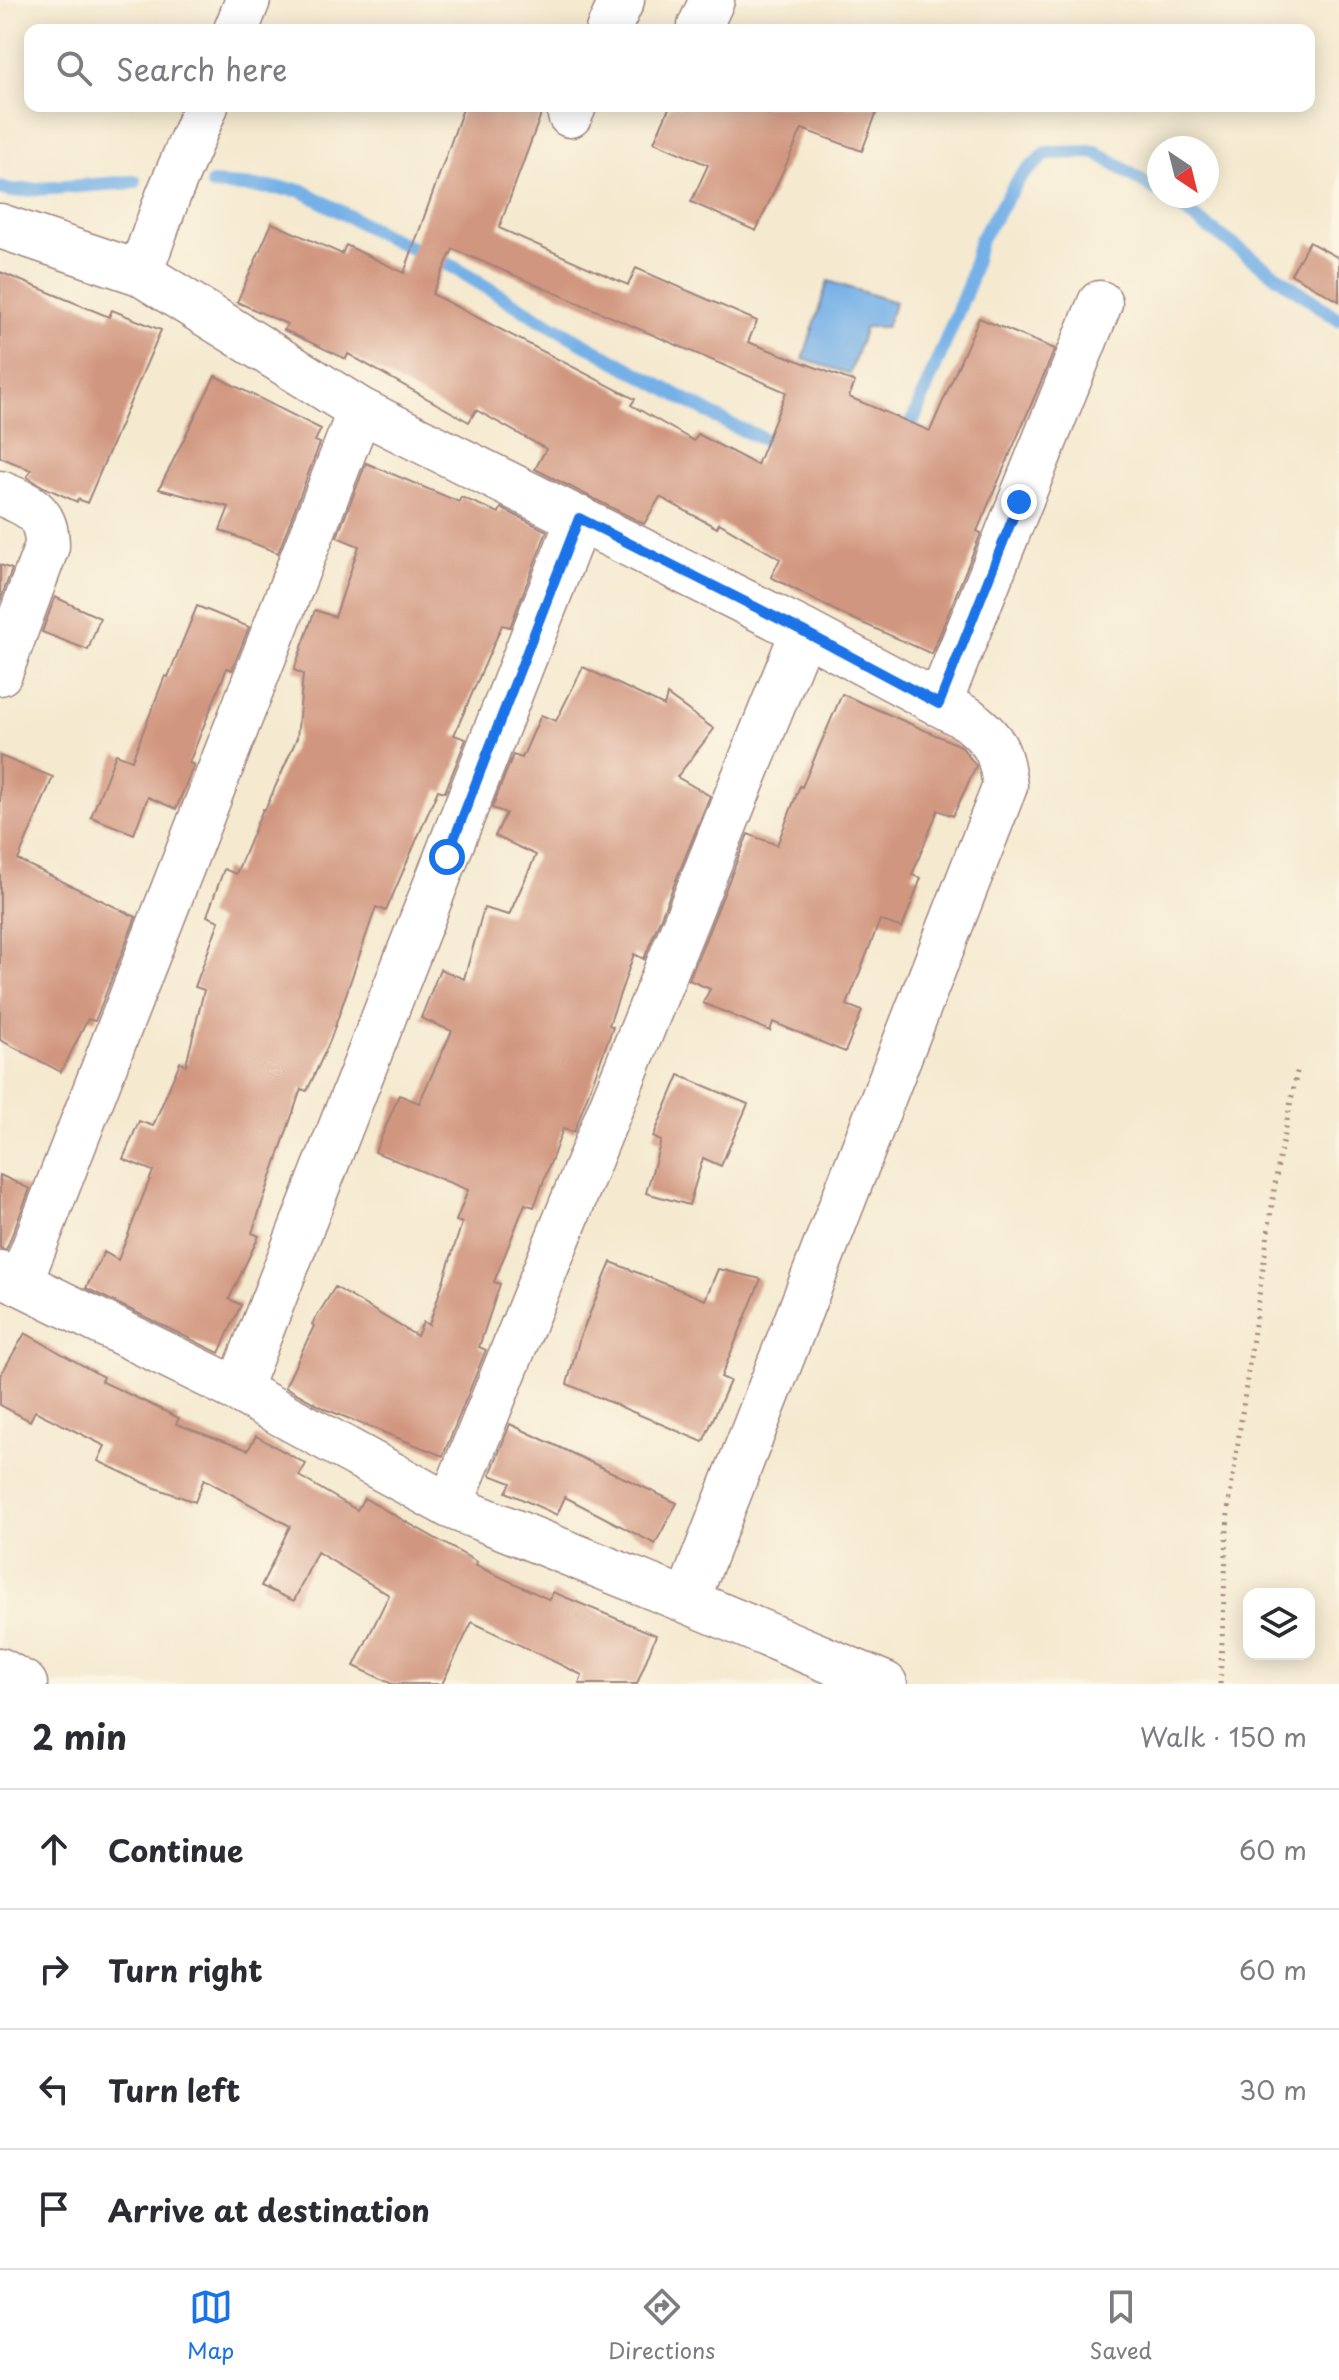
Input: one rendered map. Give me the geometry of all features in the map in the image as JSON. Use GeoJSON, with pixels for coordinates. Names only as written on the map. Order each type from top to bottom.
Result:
{"type":"FeatureCollection","features":[{"type":"Feature","properties":{"kind":"street"},"geometry":{"type":"LineString","coordinates":[[238,24],[248,0]]}},
{"type":"Feature","properties":{"kind":"street"},"geometry":{"type":"LineString","coordinates":[[611,24],[622,0]]}},
{"type":"Feature","properties":{"kind":"street"},"geometry":{"type":"LineString","coordinates":[[140,273],[203,112]]}},
{"type":"Feature","properties":{"kind":"street"},"geometry":{"type":"LineString","coordinates":[[0,226],[140,273],[360,410],[803,631],[968,719],[991,737],[1001,760],[1005,786],[687,1601]]}},
{"type":"Feature","properties":{"kind":"street"},"geometry":{"type":"LineString","coordinates":[[939,704],[1100,303]]}},
{"type":"Feature","properties":{"kind":"street"},"geometry":{"type":"LineString","coordinates":[[360,410],[10,1278],[238,1390],[450,1506],[885,1684]]}},
{"type":"Feature","properties":{"kind":"street"},"geometry":{"type":"LineString","coordinates":[[0,493],[27,505],[39,515],[47,529],[47,546],[0,673]]}},
{"type":"Feature","properties":{"kind":"street"},"geometry":{"type":"LineString","coordinates":[[238,1390],[579,518]]}},
{"type":"Feature","properties":{"kind":"street"},"geometry":{"type":"LineString","coordinates":[[450,1506],[803,631]]}},
{"type":"Feature","properties":{"kind":"street"},"geometry":{"type":"LineString","coordinates":[[0,1670],[25,1684]]}},
{"type":"Feature","properties":{"kind":"path"},"geometry":{"type":"LineString","coordinates":[[1220,1684],[1228,1511],[1278,1164],[1298,1067]]}},
{"type":"Feature","properties":{"kind":"water"},"geometry":{"type":"Polygon","coordinates":[[[828,281],[895,302],[886,327],[865,327],[850,374],[803,359],[828,281]]]}},
{"type":"Feature","properties":{"kind":"building"},"geometry":{"type":"Polygon","coordinates":[[[462,112],[542,112],[499,228],[628,285],[636,268],[757,321],[748,342],[855,382],[849,397],[930,431],[979,318],[1055,349],[977,531],[981,533],[932,654],[840,613],[771,577],[780,559],[719,523],[717,528],[660,497],[644,524],[535,469],[546,449],[476,410],[469,422],[348,354],[346,359],[284,330],[287,324],[237,302],[272,223],[342,254],[346,245],[404,273],[462,112]],[[453,249],[432,294],[635,399],[631,405],[694,441],[698,434],[757,465],[786,392],[453,249]]]}},
{"type":"Feature","properties":{"kind":"building"},"geometry":{"type":"Polygon","coordinates":[[[667,112],[877,112],[862,151],[802,129],[756,231],[691,202],[708,165],[654,142],[667,112]]]}},
{"type":"Feature","properties":{"kind":"building"},"geometry":{"type":"Polygon","coordinates":[[[1309,242],[1339,258],[1339,301],[1291,274],[1309,242]]]}},
{"type":"Feature","properties":{"kind":"building"},"geometry":{"type":"Polygon","coordinates":[[[0,272],[109,317],[112,310],[161,330],[87,503],[78,499],[77,502],[44,487],[27,477],[31,470],[0,457],[0,272]]]}},
{"type":"Feature","properties":{"kind":"building"},"geometry":{"type":"Polygon","coordinates":[[[215,376],[321,429],[315,441],[320,443],[278,553],[220,530],[229,507],[159,489],[215,376]]]}},
{"type":"Feature","properties":{"kind":"building"},"geometry":{"type":"Polygon","coordinates":[[[366,463],[459,502],[461,497],[499,513],[501,508],[547,531],[510,627],[502,625],[454,735],[466,739],[445,792],[438,790],[386,911],[376,907],[330,1041],[307,1091],[301,1089],[252,1233],[259,1236],[229,1299],[241,1305],[219,1353],[86,1288],[104,1252],[118,1260],[153,1171],[123,1159],[139,1121],[153,1126],[180,1062],[186,1065],[204,990],[195,987],[219,921],[207,916],[224,869],[236,874],[297,738],[303,674],[294,670],[315,610],[335,617],[359,546],[337,537],[366,463]]]}},
{"type":"Feature","properties":{"kind":"building"},"geometry":{"type":"Polygon","coordinates":[[[0,565],[12,569],[0,601],[0,565]]]}},
{"type":"Feature","properties":{"kind":"building"},"geometry":{"type":"Polygon","coordinates":[[[55,597],[100,618],[88,650],[42,632],[55,597]]]}},
{"type":"Feature","properties":{"kind":"building"},"geometry":{"type":"Polygon","coordinates":[[[197,606],[249,627],[232,670],[227,668],[189,763],[194,765],[176,809],[148,797],[134,834],[91,817],[116,754],[132,760],[197,606]]]}},
{"type":"Feature","properties":{"kind":"building"},"geometry":{"type":"Polygon","coordinates":[[[583,667],[664,706],[667,695],[714,729],[677,777],[710,796],[644,959],[634,954],[609,1025],[613,1027],[574,1132],[563,1129],[534,1207],[525,1204],[494,1282],[500,1284],[479,1347],[486,1350],[443,1456],[325,1409],[285,1387],[314,1326],[312,1324],[335,1287],[417,1336],[423,1322],[429,1325],[462,1223],[456,1221],[468,1190],[375,1152],[399,1095],[419,1103],[452,1031],[421,1018],[440,969],[464,979],[484,908],[509,915],[536,855],[495,836],[506,813],[492,808],[513,755],[522,758],[541,715],[556,721],[583,667]]]}},
{"type":"Feature","properties":{"kind":"building"},"geometry":{"type":"Polygon","coordinates":[[[842,694],[961,746],[976,766],[953,816],[938,810],[912,875],[921,878],[902,928],[880,920],[847,1005],[862,1011],[845,1052],[773,1022],[770,1031],[703,1003],[710,989],[689,980],[748,834],[777,845],[842,694]]]}},
{"type":"Feature","properties":{"kind":"building"},"geometry":{"type":"Polygon","coordinates":[[[0,756],[53,777],[18,860],[136,917],[95,1021],[88,1019],[61,1072],[0,1040],[0,756]]]}},
{"type":"Feature","properties":{"kind":"building"},"geometry":{"type":"Polygon","coordinates":[[[679,1075],[748,1104],[721,1166],[703,1158],[689,1205],[646,1193],[661,1141],[653,1137],[679,1075]]]}},
{"type":"Feature","properties":{"kind":"building"},"geometry":{"type":"Polygon","coordinates":[[[0,1175],[30,1189],[6,1250],[0,1248],[0,1175]]]}},
{"type":"Feature","properties":{"kind":"building"},"geometry":{"type":"Polygon","coordinates":[[[611,1262],[705,1300],[718,1269],[761,1279],[721,1377],[730,1381],[703,1442],[567,1384],[580,1337],[611,1262]]]}},
{"type":"Feature","properties":{"kind":"building"},"geometry":{"type":"Polygon","coordinates":[[[25,1333],[103,1377],[101,1381],[179,1418],[176,1424],[248,1450],[256,1436],[306,1464],[299,1476],[357,1510],[364,1498],[477,1562],[475,1565],[550,1600],[553,1592],[656,1635],[637,1684],[579,1684],[582,1675],[472,1622],[442,1684],[392,1684],[354,1666],[389,1595],[317,1552],[294,1601],[261,1586],[290,1526],[204,1479],[195,1502],[153,1487],[98,1461],[105,1446],[35,1411],[30,1421],[0,1405],[0,1376],[25,1333]]]}},
{"type":"Feature","properties":{"kind":"building"},"geometry":{"type":"Polygon","coordinates":[[[510,1424],[677,1503],[655,1544],[565,1497],[557,1515],[506,1492],[511,1483],[490,1475],[510,1424]]]}},
{"type":"Feature","properties":{"kind":"waterway"},"geometry":{"type":"LineString","coordinates":[[905,440],[969,284],[980,240],[1020,177],[1047,153],[1096,152],[1147,184]]}},
{"type":"Feature","properties":{"kind":"waterway"},"geometry":{"type":"LineString","coordinates":[[0,188],[10,191],[135,182]]}},
{"type":"Feature","properties":{"kind":"waterway"},"geometry":{"type":"LineString","coordinates":[[212,184],[301,190],[379,233],[453,267],[536,317],[729,424],[782,447]]}},
{"type":"Feature","properties":{"kind":"waterway"},"geometry":{"type":"LineString","coordinates":[[1181,208],[1339,320]]}},
{"type":"Feature","properties":{"kind":"route"},"geometry":{"type":"LineString","coordinates":[[447,857],[579,518],[803,631],[939,704],[1019,502]]}}]}
